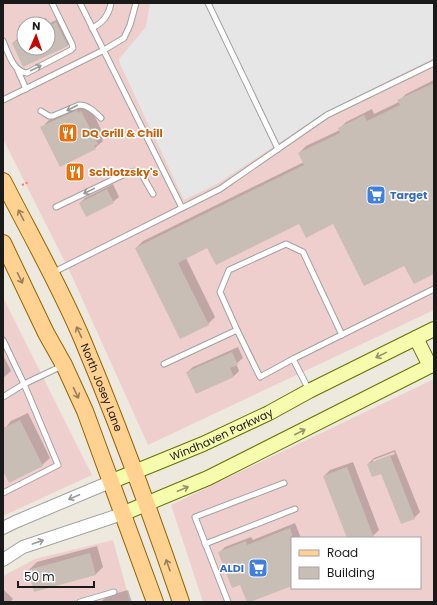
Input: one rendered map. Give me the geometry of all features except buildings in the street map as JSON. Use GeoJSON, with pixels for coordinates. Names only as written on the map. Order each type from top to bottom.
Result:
{"type":"FeatureCollection","features":[{"type":"Feature","properties":{"kind":"main road","name":"North Josey Lane"},"geometry":{"type":"LineString","coordinates":[[3,181],[51,274],[82,340],[147,504],[180,602]]}},
{"type":"Feature","properties":{"kind":"main road"},"geometry":{"type":"LineString","coordinates":[[3,243],[46,333],[64,365],[85,411],[155,602]]}},
{"type":"Feature","properties":{"kind":"main road","name":"Windhaven Parkway"},"geometry":{"type":"LineString","coordinates":[[110,482],[203,444],[269,413],[310,390],[434,329]]}},
{"type":"Feature","properties":{"kind":"main road"},"geometry":{"type":"LineString","coordinates":[[122,514],[208,478],[432,365],[416,338]]}},
{"type":"Feature","properties":{"kind":"street","name":"Windhaven Parkway"},"geometry":{"type":"LineString","coordinates":[[3,528],[110,482]]}},
{"type":"Feature","properties":{"kind":"street"},"geometry":{"type":"LineString","coordinates":[[3,560],[23,547],[122,514]]}},
{"type":"Feature","properties":{"kind":"lane"},"geometry":{"type":"LineString","coordinates":[[18,71],[27,72],[73,48],[52,3]]}},
{"type":"Feature","properties":{"kind":"lane"},"geometry":{"type":"LineString","coordinates":[[80,3],[182,208]]}},
{"type":"Feature","properties":{"kind":"lane"},"geometry":{"type":"LineString","coordinates":[[92,28],[101,24],[110,10],[111,3]]}},
{"type":"Feature","properties":{"kind":"lane"},"geometry":{"type":"LineString","coordinates":[[3,99],[104,50],[124,38],[130,25],[136,3]]}},
{"type":"Feature","properties":{"kind":"lane"},"geometry":{"type":"LineString","coordinates":[[208,3],[278,149]]}},
{"type":"Feature","properties":{"kind":"lane"},"geometry":{"type":"LineString","coordinates":[[3,41],[26,89]]}},
{"type":"Feature","properties":{"kind":"lane"},"geometry":{"type":"LineString","coordinates":[[51,274],[220,189],[327,115],[434,63]]}},
{"type":"Feature","properties":{"kind":"lane"},"geometry":{"type":"LineString","coordinates":[[41,111],[49,116],[53,116],[78,105],[83,105],[93,110],[101,118]]}},
{"type":"Feature","properties":{"kind":"lane"},"geometry":{"type":"LineString","coordinates":[[56,207],[134,171],[141,173],[153,194]]}},
{"type":"Feature","properties":{"kind":"lane"},"geometry":{"type":"LineString","coordinates":[[342,335],[303,252],[286,244],[229,270],[220,292],[260,377],[434,289]]}},
{"type":"Feature","properties":{"kind":"lane"},"geometry":{"type":"LineString","coordinates":[[164,364],[237,330]]}},
{"type":"Feature","properties":{"kind":"lane"},"geometry":{"type":"LineString","coordinates":[[3,340],[24,384],[58,465],[3,492]]}},
{"type":"Feature","properties":{"kind":"lane"},"geometry":{"type":"LineString","coordinates":[[293,359],[310,390]]}},
{"type":"Feature","properties":{"kind":"lane"},"geometry":{"type":"LineString","coordinates":[[3,397],[24,384],[64,365]]}},
{"type":"Feature","properties":{"kind":"lane"},"geometry":{"type":"LineString","coordinates":[[228,602],[195,517],[284,483]]}},
{"type":"Feature","properties":{"kind":"lane"},"geometry":{"type":"LineString","coordinates":[[205,544],[295,509]]}},
{"type":"Feature","properties":{"kind":"lane"},"geometry":{"type":"LineString","coordinates":[[80,602],[114,592]]}},
{"type":"Feature","properties":{"kind":"path"},"geometry":{"type":"LineString","coordinates":[[22,185],[29,182]]}},
{"type":"Feature","properties":{"kind":"shaded area"},"geometry":{"type":"Polygon","coordinates":[[[3,3],[434,3],[434,310],[148,445],[70,272],[3,139],[3,3]]]}},
{"type":"Feature","properties":{"kind":"shaded area"},"geometry":{"type":"Polygon","coordinates":[[[150,3],[434,3],[434,58],[318,117],[217,184],[184,200],[119,59],[146,27],[150,3]]]}},
{"type":"Feature","properties":{"kind":"shaded area"},"geometry":{"type":"Polygon","coordinates":[[[3,297],[92,475],[3,516],[3,297]]]}},
{"type":"Feature","properties":{"kind":"shaded area"},"geometry":{"type":"Polygon","coordinates":[[[434,379],[434,602],[203,602],[171,505],[434,379]]]}},
{"type":"Feature","properties":{"kind":"shaded area"},"geometry":{"type":"Polygon","coordinates":[[[113,540],[130,602],[3,602],[3,576],[35,559],[113,540]]]}},
{"type":"Feature","properties":{"kind":"place","name":"DQ Grill & Chill"},"geometry":{"type":"Point","coordinates":[68,133]}},
{"type":"Feature","properties":{"kind":"place","name":"Schlotzsky's"},"geometry":{"type":"Point","coordinates":[75,172]}},
{"type":"Feature","properties":{"kind":"place","name":"Target"},"geometry":{"type":"Point","coordinates":[376,195]}},
{"type":"Feature","properties":{"kind":"place","name":"ALDI"},"geometry":{"type":"Point","coordinates":[258,568]}}]}
